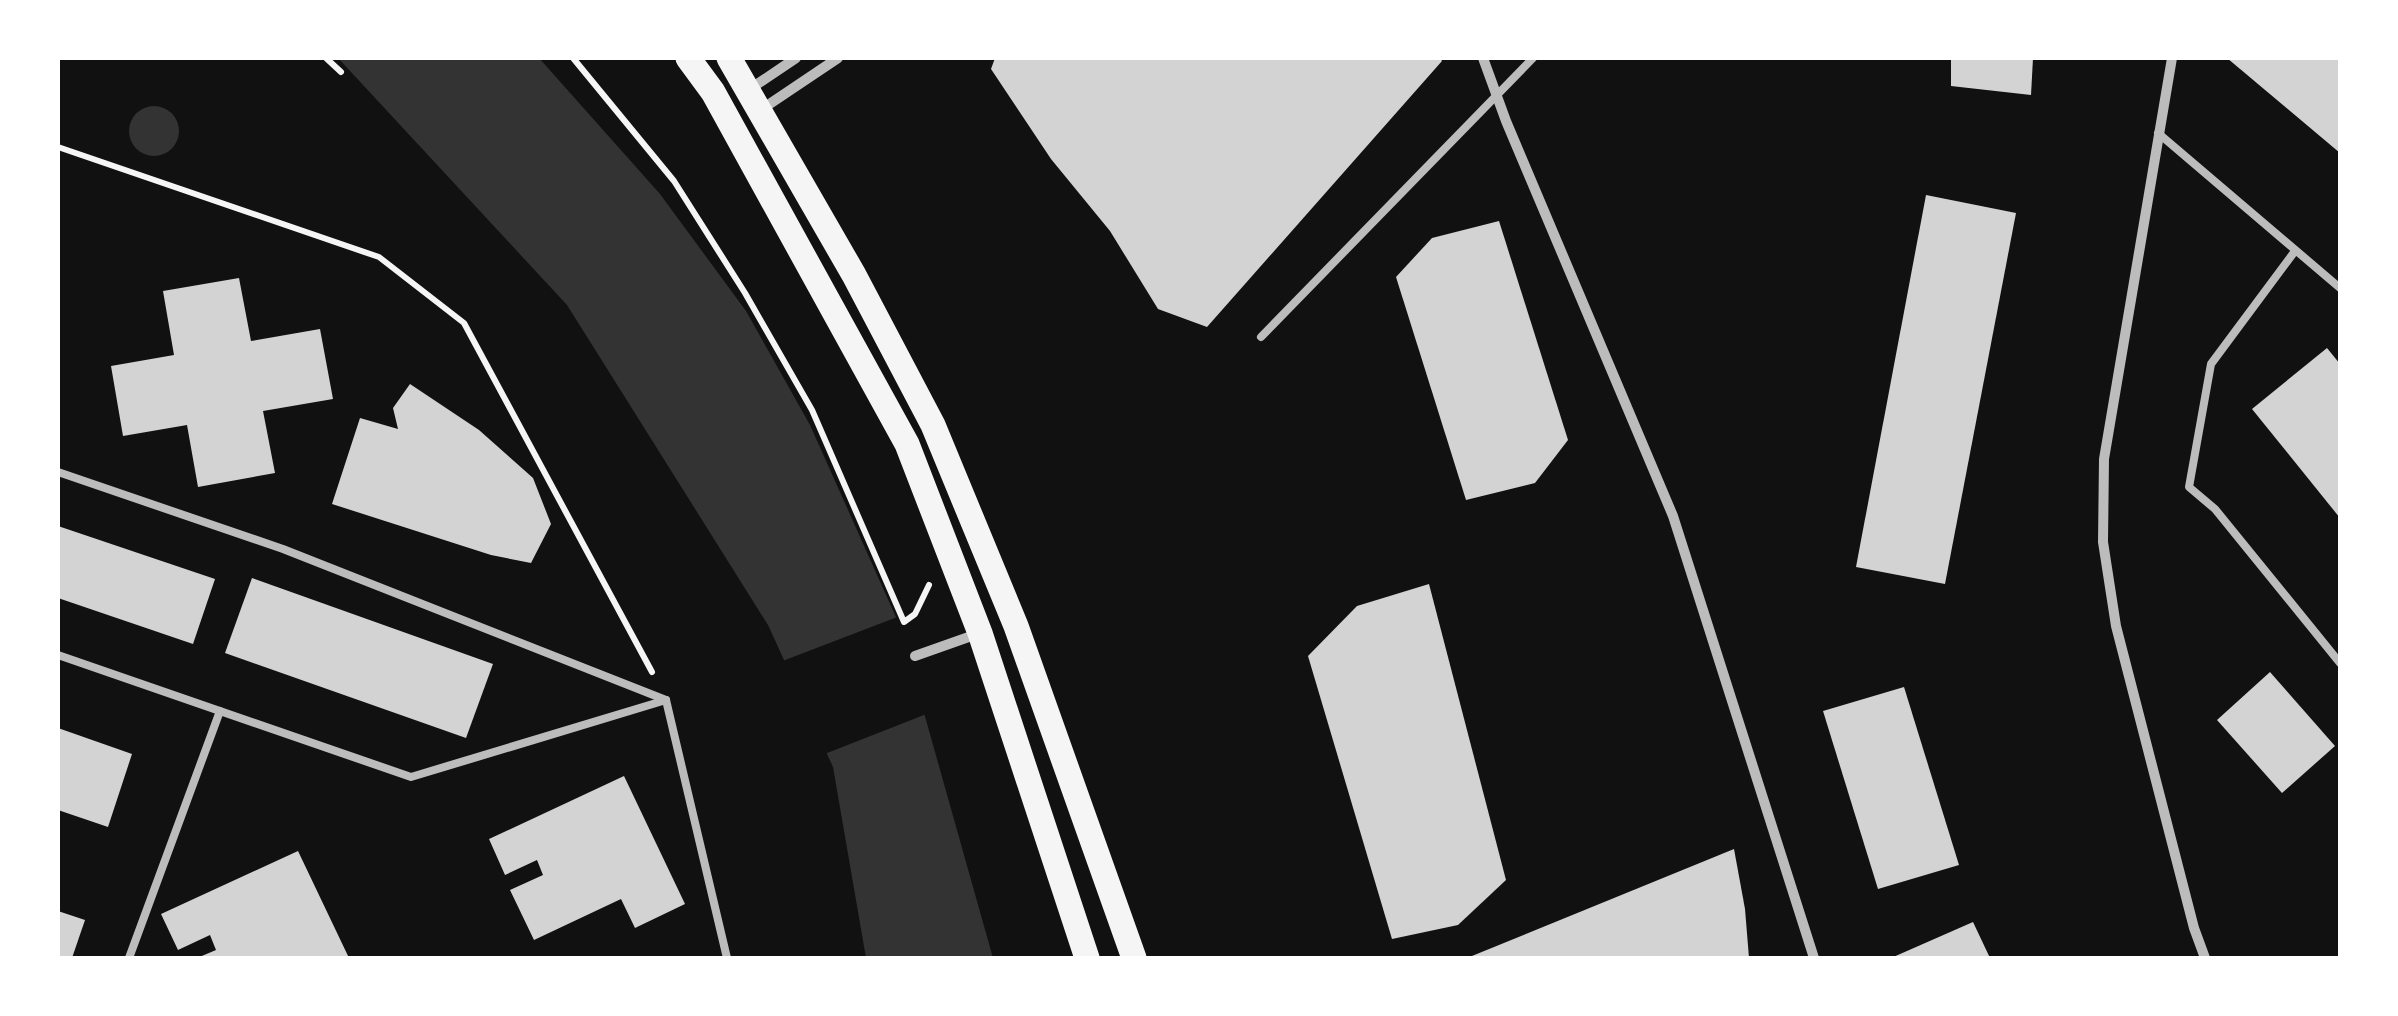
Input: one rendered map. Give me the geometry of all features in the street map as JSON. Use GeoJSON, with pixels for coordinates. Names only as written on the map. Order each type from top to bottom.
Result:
{"type":"FeatureCollection","features":[{"type":"Feature","properties":{"kind":"main road"},"geometry":{"type":"LineString","coordinates":[[688,58],[713,92],[907,444],[980,633],[1087,958]]}},
{"type":"Feature","properties":{"kind":"main road"},"geometry":{"type":"LineString","coordinates":[[730,58],[933,425],[1016,626],[1134,958]]}},
{"type":"Feature","properties":{"kind":"street"},"geometry":{"type":"LineString","coordinates":[[755,99],[796,58]]}},
{"type":"Feature","properties":{"kind":"street"},"geometry":{"type":"LineString","coordinates":[[755,99],[838,58]]}},
{"type":"Feature","properties":{"kind":"street"},"geometry":{"type":"LineString","coordinates":[[1483,58],[1673,516],[1814,958]]}},
{"type":"Feature","properties":{"kind":"street"},"geometry":{"type":"LineString","coordinates":[[2172,58],[2104,459],[2103,542],[2116,626],[2204,958]]}},
{"type":"Feature","properties":{"kind":"street"},"geometry":{"type":"LineString","coordinates":[[916,656],[980,633]]}},
{"type":"Feature","properties":{"kind":"lane"},"geometry":{"type":"LineString","coordinates":[[1262,336],[1533,58]]}},
{"type":"Feature","properties":{"kind":"lane"},"geometry":{"type":"LineString","coordinates":[[2158,133],[2340,288]]}},
{"type":"Feature","properties":{"kind":"lane"},"geometry":{"type":"LineString","coordinates":[[2295,251],[2211,364],[2189,487],[2214,509],[2340,664]]}},
{"type":"Feature","properties":{"kind":"lane"},"geometry":{"type":"LineString","coordinates":[[58,472],[283,549],[666,700]]}},
{"type":"Feature","properties":{"kind":"lane"},"geometry":{"type":"LineString","coordinates":[[58,655],[411,777],[666,700]]}},
{"type":"Feature","properties":{"kind":"lane"},"geometry":{"type":"LineString","coordinates":[[666,700],[727,958]]}},
{"type":"Feature","properties":{"kind":"lane"},"geometry":{"type":"LineString","coordinates":[[129,958],[220,710]]}},
{"type":"Feature","properties":{"kind":"path"},"geometry":{"type":"LineString","coordinates":[[326,58],[341,72]]}},
{"type":"Feature","properties":{"kind":"path"},"geometry":{"type":"LineString","coordinates":[[573,58],[674,181],[745,293],[812,410],[904,622],[915,614],[934,574]]}},
{"type":"Feature","properties":{"kind":"path"},"geometry":{"type":"LineString","coordinates":[[58,147],[379,257],[464,324],[631,628],[666,700]]}},
{"type":"Feature","properties":{"kind":"shaded area"},"geometry":{"type":"Polygon","coordinates":[[[338,58],[539,58],[660,194],[746,311],[810,425],[899,624],[993,958],[866,958],[833,767],[768,625],[567,305],[338,58]]]}},
{"type":"Feature","properties":{"kind":"shaded area"},"geometry":{"type":"Polygon","coordinates":[[[154,106],[171,114],[179,131],[171,148],[154,156],[137,148],[129,131],[137,114],[154,106]]]}},
{"type":"Feature","properties":{"kind":"pier"},"geometry":{"type":"Polygon","coordinates":[[[900,616],[929,713],[822,755],[780,662],[900,616]]]}},
{"type":"Feature","properties":{"kind":"building"},"geometry":{"type":"Polygon","coordinates":[[[995,58],[1442,61],[1207,327],[1158,309],[1110,231],[1051,159],[991,69],[995,58]]]}},
{"type":"Feature","properties":{"kind":"building"},"geometry":{"type":"Polygon","coordinates":[[[1951,58],[2033,58],[2031,95],[1951,86],[1951,58]]]}},
{"type":"Feature","properties":{"kind":"building"},"geometry":{"type":"Polygon","coordinates":[[[2227,58],[2340,58],[2340,153],[2227,58]]]}},
{"type":"Feature","properties":{"kind":"building"},"geometry":{"type":"Polygon","coordinates":[[[1926,195],[2016,213],[1945,584],[1856,567],[1926,195]]]}},
{"type":"Feature","properties":{"kind":"building"},"geometry":{"type":"Polygon","coordinates":[[[1499,221],[1568,440],[1535,483],[1466,500],[1396,277],[1432,238],[1499,221]]]}},
{"type":"Feature","properties":{"kind":"building"},"geometry":{"type":"Polygon","coordinates":[[[239,278],[251,341],[320,329],[333,399],[263,411],[275,473],[198,487],[187,425],[123,436],[111,366],[174,355],[163,291],[239,278]]]}},
{"type":"Feature","properties":{"kind":"building"},"geometry":{"type":"Polygon","coordinates":[[[2327,348],[2340,364],[2340,518],[2252,409],[2327,348]]]}},
{"type":"Feature","properties":{"kind":"building"},"geometry":{"type":"Polygon","coordinates":[[[410,384],[479,430],[533,478],[551,524],[531,563],[491,555],[332,504],[360,418],[398,429],[393,408],[410,384]]]}},
{"type":"Feature","properties":{"kind":"building"},"geometry":{"type":"Polygon","coordinates":[[[58,526],[215,579],[193,644],[58,598],[58,526]]]}},
{"type":"Feature","properties":{"kind":"building"},"geometry":{"type":"Polygon","coordinates":[[[252,578],[493,664],[466,738],[225,653],[252,578]]]}},
{"type":"Feature","properties":{"kind":"building"},"geometry":{"type":"Polygon","coordinates":[[[1429,584],[1506,880],[1458,925],[1392,939],[1308,656],[1357,606],[1429,584]]]}},
{"type":"Feature","properties":{"kind":"building"},"geometry":{"type":"Polygon","coordinates":[[[2270,672],[2335,746],[2282,793],[2217,720],[2270,672]]]}},
{"type":"Feature","properties":{"kind":"building"},"geometry":{"type":"Polygon","coordinates":[[[1904,687],[1959,865],[1878,889],[1823,711],[1904,687]]]}},
{"type":"Feature","properties":{"kind":"building"},"geometry":{"type":"Polygon","coordinates":[[[58,728],[132,754],[108,827],[58,810],[58,728]]]}},
{"type":"Feature","properties":{"kind":"building"},"geometry":{"type":"Polygon","coordinates":[[[624,776],[685,904],[635,928],[621,899],[534,940],[510,890],[543,875],[537,860],[505,875],[489,839],[624,776]]]}},
{"type":"Feature","properties":{"kind":"building"},"geometry":{"type":"Polygon","coordinates":[[[1734,849],[1749,958],[1467,958],[1734,849]]]}},
{"type":"Feature","properties":{"kind":"building"},"geometry":{"type":"Polygon","coordinates":[[[298,851],[349,958],[197,958],[216,950],[210,935],[178,950],[161,914],[298,851]]]}},
{"type":"Feature","properties":{"kind":"building"},"geometry":{"type":"Polygon","coordinates":[[[58,911],[85,920],[72,958],[58,958],[58,911]]]}},
{"type":"Feature","properties":{"kind":"building"},"geometry":{"type":"Polygon","coordinates":[[[1973,922],[1990,958],[1891,958],[1973,922]]]}}]}
